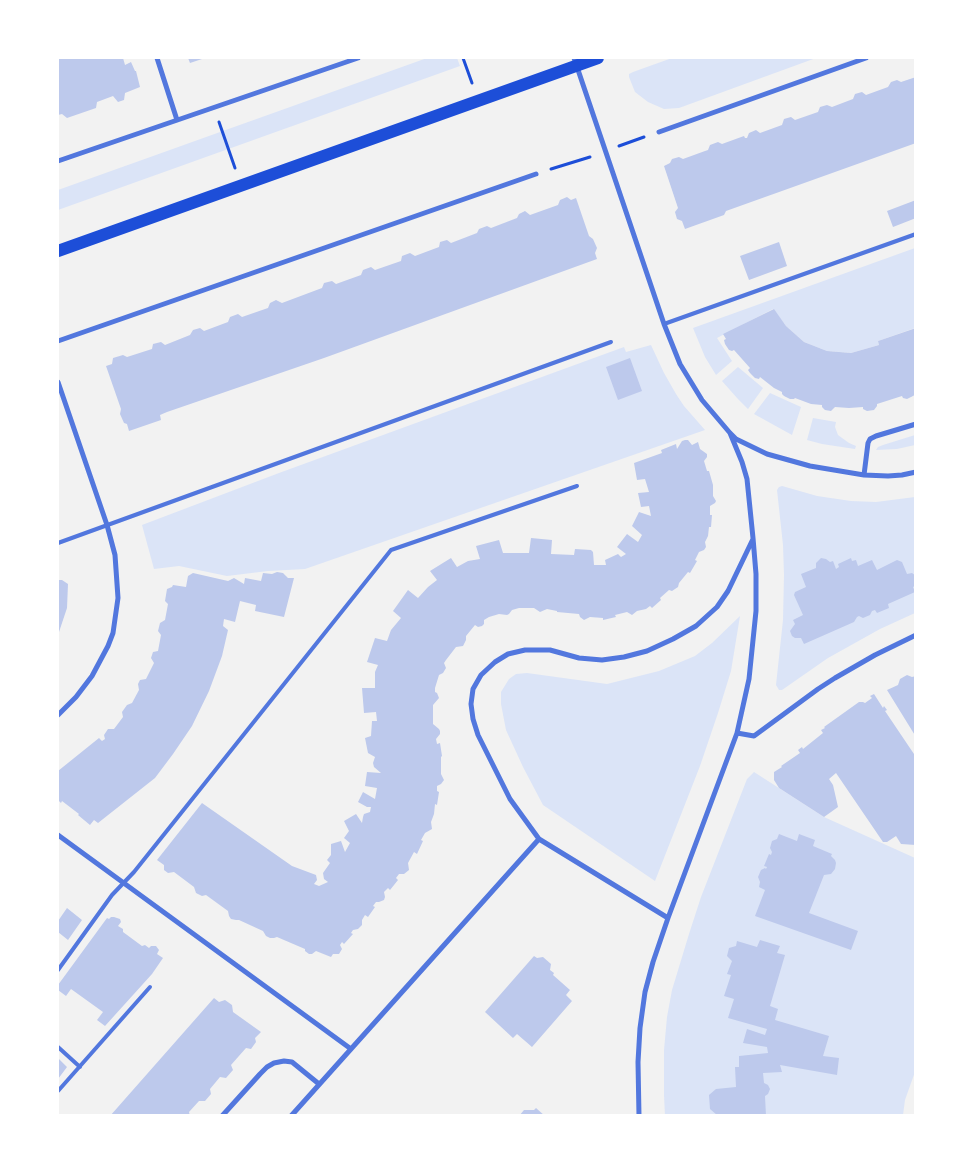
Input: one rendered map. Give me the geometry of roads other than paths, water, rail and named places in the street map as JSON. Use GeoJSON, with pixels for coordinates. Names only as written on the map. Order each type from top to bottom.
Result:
{"type":"FeatureCollection","features":[{"type":"Feature","properties":{"kind":"main road"},"geometry":{"type":"LineString","coordinates":[[58,251],[478,101],[576,61],[598,58]]}},
{"type":"Feature","properties":{"kind":"street"},"geometry":{"type":"LineString","coordinates":[[157,58],[177,120]]}},
{"type":"Feature","properties":{"kind":"street"},"geometry":{"type":"LineString","coordinates":[[58,161],[358,58]]}},
{"type":"Feature","properties":{"kind":"street"},"geometry":{"type":"LineString","coordinates":[[659,132],[866,58]]}},
{"type":"Feature","properties":{"kind":"street"},"geometry":{"type":"LineString","coordinates":[[576,61],[664,324],[680,364],[702,400],[736,439],[768,454],[810,466],[864,475],[902,476],[916,472]]}},
{"type":"Feature","properties":{"kind":"street"},"geometry":{"type":"LineString","coordinates":[[58,341],[536,174]]}},
{"type":"Feature","properties":{"kind":"street"},"geometry":{"type":"LineString","coordinates":[[58,382],[107,525],[115,555],[118,598],[108,646],[92,676],[76,697],[58,715]]}},
{"type":"Feature","properties":{"kind":"street"},"geometry":{"type":"LineString","coordinates":[[864,475],[870,439],[916,424]]}},
{"type":"Feature","properties":{"kind":"street"},"geometry":{"type":"LineString","coordinates":[[639,1116],[638,1062],[644,992],[652,962],[737,733],[749,678],[756,620],[756,574],[747,479],[730,433]]}},
{"type":"Feature","properties":{"kind":"street"},"geometry":{"type":"LineString","coordinates":[[668,918],[539,839],[510,799],[478,735],[471,704],[474,689],[481,675],[494,662],[508,654],[525,650],[550,650],[579,658],[602,660],[624,657],[673,639],[696,626],[718,607],[728,591],[753,538]]}},
{"type":"Feature","properties":{"kind":"street"},"geometry":{"type":"LineString","coordinates":[[737,733],[754,736],[835,678],[874,655],[916,635]]}},
{"type":"Feature","properties":{"kind":"street"},"geometry":{"type":"LineString","coordinates":[[58,835],[351,1049]]}},
{"type":"Feature","properties":{"kind":"street"},"geometry":{"type":"LineString","coordinates":[[291,1116],[539,839]]}},
{"type":"Feature","properties":{"kind":"street"},"geometry":{"type":"LineString","coordinates":[[222,1116],[260,1074],[274,1063],[292,1062],[319,1084]]}},
{"type":"Feature","properties":{"kind":"lane"},"geometry":{"type":"LineString","coordinates":[[664,324],[916,234]]}},
{"type":"Feature","properties":{"kind":"lane"},"geometry":{"type":"LineString","coordinates":[[58,543],[611,342]]}},
{"type":"Feature","properties":{"kind":"lane"},"geometry":{"type":"LineString","coordinates":[[58,970],[112,895],[140,865],[391,550],[577,486]]}},
{"type":"Feature","properties":{"kind":"lane"},"geometry":{"type":"LineString","coordinates":[[58,1092],[150,987]]}},
{"type":"Feature","properties":{"kind":"lane"},"geometry":{"type":"LineString","coordinates":[[58,1047],[80,1067]]}}]}
